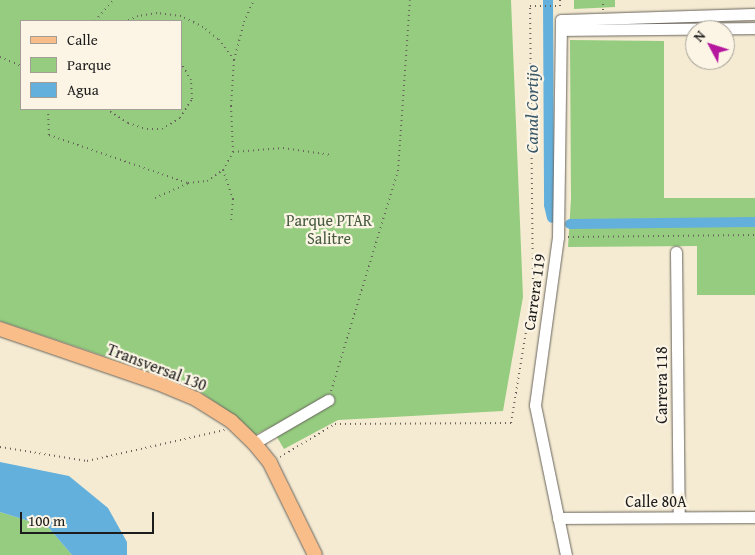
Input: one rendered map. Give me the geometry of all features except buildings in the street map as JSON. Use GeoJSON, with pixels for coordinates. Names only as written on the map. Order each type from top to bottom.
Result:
{"type":"FeatureCollection","features":[{"type":"Feature","properties":{"kind":"main road","name":"Transversal 130"},"geometry":{"type":"LineString","coordinates":[[0,329],[158,383],[196,399],[231,422],[254,444],[270,463],[315,555]]}},
{"type":"Feature","properties":{"kind":"street"},"geometry":{"type":"LineString","coordinates":[[755,14],[573,18],[561,20],[561,30],[755,28]]}},
{"type":"Feature","properties":{"kind":"street","name":"Carrera 119"},"geometry":{"type":"LineString","coordinates":[[561,30],[558,237],[535,405],[566,555]]}},
{"type":"Feature","properties":{"kind":"street","name":"Carrera 118"},"geometry":{"type":"LineString","coordinates":[[676,252],[679,517]]}},
{"type":"Feature","properties":{"kind":"street"},"geometry":{"type":"LineString","coordinates":[[254,444],[328,400]]}},
{"type":"Feature","properties":{"kind":"street","name":"Calle 80A"},"geometry":{"type":"LineString","coordinates":[[558,518],[755,517]]}},
{"type":"Feature","properties":{"kind":"path"},"geometry":{"type":"LineString","coordinates":[[97,20],[113,0]]}},
{"type":"Feature","properties":{"kind":"path"},"geometry":{"type":"LineString","coordinates":[[155,198],[188,183],[207,181],[223,170],[233,152],[231,106],[234,60],[244,22],[254,0]]}},
{"type":"Feature","properties":{"kind":"path"},"geometry":{"type":"LineString","coordinates":[[328,400],[398,171],[410,0]]}},
{"type":"Feature","properties":{"kind":"path"},"geometry":{"type":"LineString","coordinates":[[270,463],[335,424],[511,423],[533,289],[530,6],[560,6],[560,0]]}},
{"type":"Feature","properties":{"kind":"path"},"geometry":{"type":"LineString","coordinates":[[129,20],[138,16],[157,13],[180,16],[211,33],[234,60]]}},
{"type":"Feature","properties":{"kind":"path"},"geometry":{"type":"LineString","coordinates":[[0,57],[20,66]]}},
{"type":"Feature","properties":{"kind":"path"},"geometry":{"type":"LineString","coordinates":[[108,110],[128,123],[147,130],[162,129],[180,118],[192,98],[191,80],[182,65]]}},
{"type":"Feature","properties":{"kind":"path"},"geometry":{"type":"LineString","coordinates":[[48,110],[49,135],[188,183]]}},
{"type":"Feature","properties":{"kind":"path"},"geometry":{"type":"LineString","coordinates":[[233,152],[283,148],[332,155]]}},
{"type":"Feature","properties":{"kind":"path"},"geometry":{"type":"LineString","coordinates":[[223,170],[233,199],[231,220]]}},
{"type":"Feature","properties":{"kind":"path"},"geometry":{"type":"LineString","coordinates":[[558,237],[755,235]]}},
{"type":"Feature","properties":{"kind":"path"},"geometry":{"type":"LineString","coordinates":[[219,426],[230,435]]}},
{"type":"Feature","properties":{"kind":"path"},"geometry":{"type":"LineString","coordinates":[[0,447],[87,461],[225,430]]}},
{"type":"Feature","properties":{"kind":"green space","name":"Parque PTAR Salitre"},"geometry":{"type":"Polygon","coordinates":[[[0,0],[511,0],[523,297],[503,411],[338,420],[284,449],[271,427],[255,435],[228,411],[190,385],[0,321],[0,0]]]}},
{"type":"Feature","properties":{"kind":"green space"},"geometry":{"type":"Polygon","coordinates":[[[574,0],[615,0],[615,7],[574,9],[574,0]]]}},
{"type":"Feature","properties":{"kind":"green space"},"geometry":{"type":"Polygon","coordinates":[[[570,40],[664,41],[664,198],[755,198],[755,295],[697,295],[697,246],[568,247],[571,199],[570,40]]]}},
{"type":"Feature","properties":{"kind":"green space"},"geometry":{"type":"Polygon","coordinates":[[[0,512],[48,527],[72,555],[0,555],[0,512]]]}},
{"type":"Feature","properties":{"kind":"water"},"geometry":{"type":"Polygon","coordinates":[[[0,462],[69,476],[108,508],[127,542],[127,555],[72,555],[48,527],[0,512],[0,462]]]}},
{"type":"Feature","properties":{"kind":"waterway","name":"Canal Cortijo"},"geometry":{"type":"LineString","coordinates":[[548,0],[549,205],[552,218]]}},
{"type":"Feature","properties":{"kind":"waterway","name":"Canal Cortijo"},"geometry":{"type":"LineString","coordinates":[[570,224],[755,222]]}}]}
